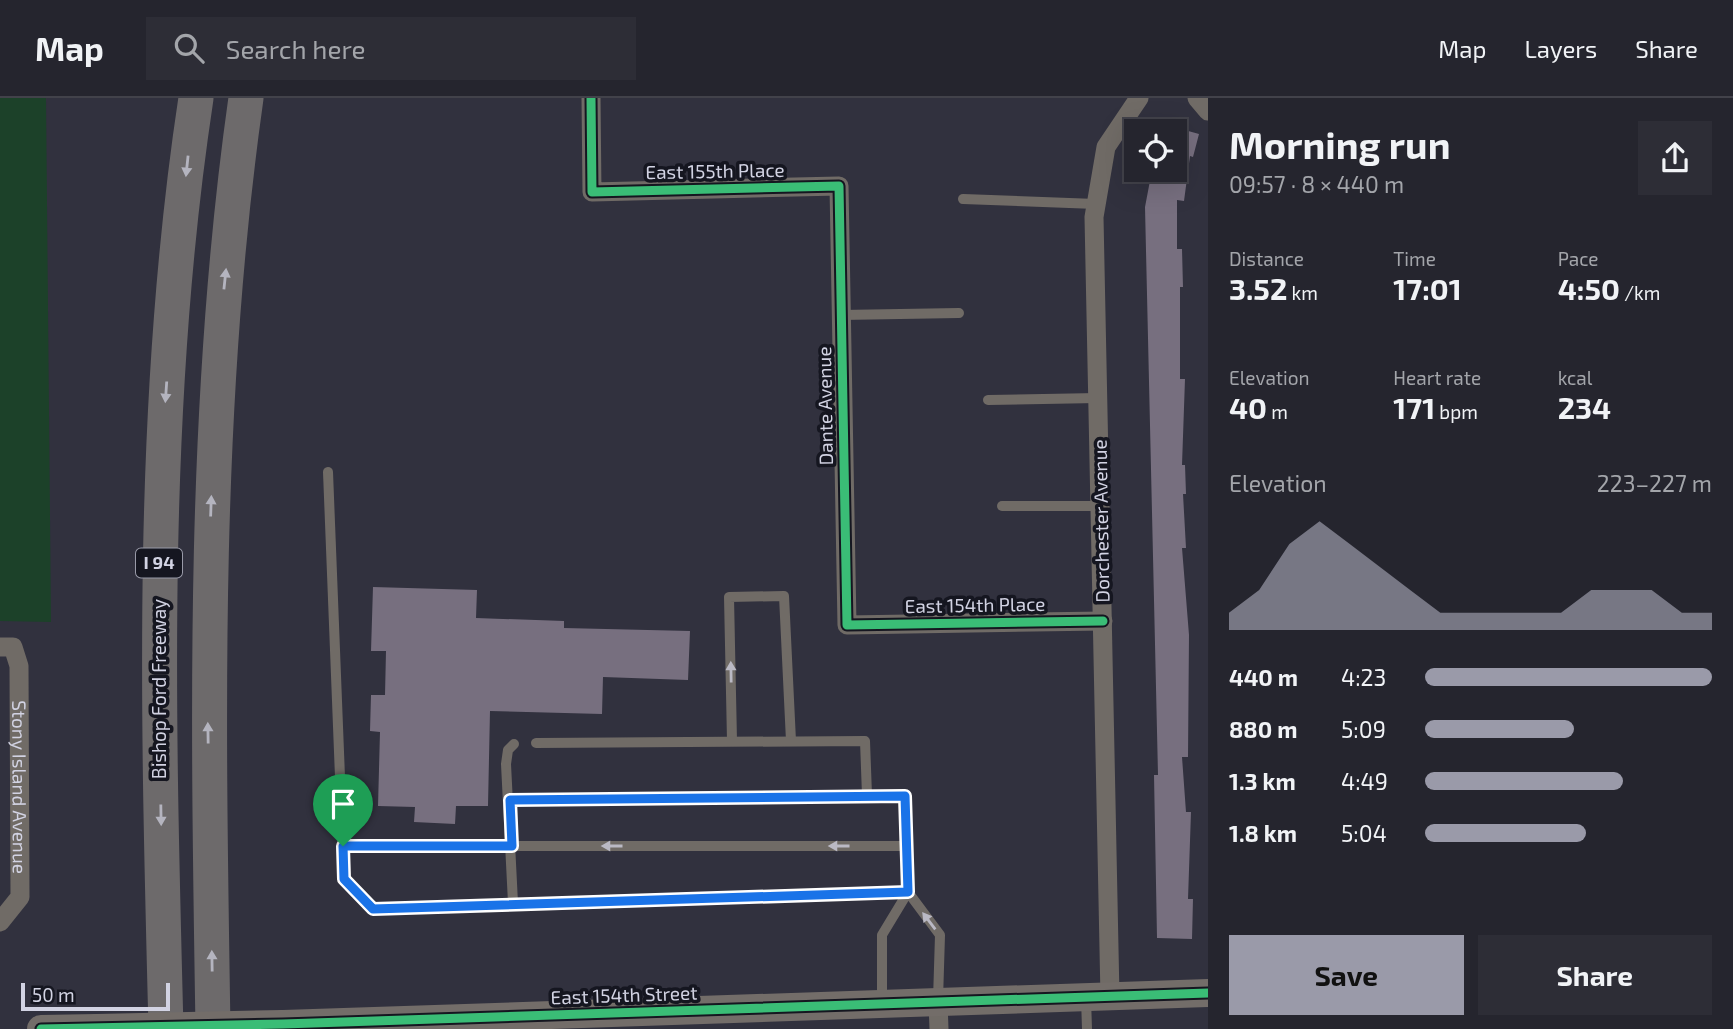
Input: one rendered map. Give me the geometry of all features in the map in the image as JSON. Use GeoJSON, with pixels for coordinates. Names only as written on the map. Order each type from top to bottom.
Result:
{"type":"FeatureCollection","features":[{"type":"Feature","properties":{"kind":"highway","name":"Bishop Ford Freeway"},"geometry":{"type":"LineString","coordinates":[[166,1029],[157,684],[159,536],[174,277],[196,98]]}},
{"type":"Feature","properties":{"kind":"highway","name":"I 94"},"geometry":{"type":"LineString","coordinates":[[213,1029],[207,687],[209,540],[215,404],[246,98]]}},
{"type":"Feature","properties":{"kind":"street","name":"East 155th Place"},"geometry":{"type":"LineString","coordinates":[[591,98],[592,192],[839,186]]}},
{"type":"Feature","properties":{"kind":"street","name":"Dorchester Avenue"},"geometry":{"type":"LineString","coordinates":[[1098,997],[1103,621],[1096,204],[1106,148],[1139,98]]}},
{"type":"Feature","properties":{"kind":"street"},"geometry":{"type":"LineString","coordinates":[[1198,98],[1208,111]]}},
{"type":"Feature","properties":{"kind":"street","name":"Dante Avenue"},"geometry":{"type":"LineString","coordinates":[[839,186],[847,625]]}},
{"type":"Feature","properties":{"kind":"street","name":"East 154th Place"},"geometry":{"type":"LineString","coordinates":[[847,625],[1103,621]]}},
{"type":"Feature","properties":{"kind":"street","name":"Stony Island Avenue"},"geometry":{"type":"LineString","coordinates":[[0,922],[20,897],[19,666],[6,647]]}},
{"type":"Feature","properties":{"kind":"street","name":"East 154th Street"},"geometry":{"type":"LineString","coordinates":[[41,1029],[283,1024],[883,1004],[938,1016],[1098,997],[1208,993]]}},
{"type":"Feature","properties":{"kind":"lane"},"geometry":{"type":"LineString","coordinates":[[964,199],[1096,204]]}},
{"type":"Feature","properties":{"kind":"lane"},"geometry":{"type":"LineString","coordinates":[[841,315],[958,313]]}},
{"type":"Feature","properties":{"kind":"lane"},"geometry":{"type":"LineString","coordinates":[[988,400],[1098,398]]}},
{"type":"Feature","properties":{"kind":"lane"},"geometry":{"type":"LineString","coordinates":[[328,472],[344,879],[373,909],[908,892]]}},
{"type":"Feature","properties":{"kind":"lane"},"geometry":{"type":"LineString","coordinates":[[1002,506],[1100,506]]}},
{"type":"Feature","properties":{"kind":"lane"},"geometry":{"type":"LineString","coordinates":[[732,741],[729,597],[784,596],[791,741]]}},
{"type":"Feature","properties":{"kind":"lane"},"geometry":{"type":"LineString","coordinates":[[536,743],[865,741],[867,795]]}},
{"type":"Feature","properties":{"kind":"lane"},"geometry":{"type":"LineString","coordinates":[[513,903],[510,800],[506,764],[508,750],[514,744]]}},
{"type":"Feature","properties":{"kind":"lane"},"geometry":{"type":"LineString","coordinates":[[510,800],[905,796],[908,892],[882,935],[883,1004]]}},
{"type":"Feature","properties":{"kind":"lane"},"geometry":{"type":"LineString","coordinates":[[343,846],[908,846]]}},
{"type":"Feature","properties":{"kind":"lane"},"geometry":{"type":"LineString","coordinates":[[908,892],[940,935],[938,1016]]}},
{"type":"Feature","properties":{"kind":"lane"},"geometry":{"type":"LineString","coordinates":[[1087,1029],[1098,997]]}},
{"type":"Feature","properties":{"kind":"green space"},"geometry":{"type":"Polygon","coordinates":[[[0,98],[46,98],[51,622],[0,621],[0,98]]]}},
{"type":"Feature","properties":{"kind":"building"},"geometry":{"type":"Polygon","coordinates":[[[1187,131],[1199,134],[1193,157],[1190,156],[1187,178],[1187,131]]]}},
{"type":"Feature","properties":{"kind":"building"},"geometry":{"type":"Polygon","coordinates":[[[1150,182],[1187,182],[1184,201],[1177,200],[1177,249],[1182,249],[1180,379],[1185,379],[1182,465],[1185,465],[1186,494],[1183,494],[1186,548],[1182,548],[1189,635],[1188,757],[1182,757],[1186,812],[1191,812],[1188,899],[1193,899],[1192,939],[1157,938],[1154,775],[1158,775],[1145,207],[1150,182]]]}},
{"type":"Feature","properties":{"kind":"building"},"geometry":{"type":"Polygon","coordinates":[[[373,587],[477,590],[476,618],[564,621],[564,628],[690,631],[688,680],[603,677],[602,714],[490,711],[488,806],[456,806],[455,824],[414,822],[415,807],[378,806],[380,732],[370,731],[371,695],[385,695],[386,651],[371,651],[373,587]]]}},
{"type":"Feature","properties":{"kind":"cycle path"},"geometry":{"type":"LineString","coordinates":[[591,98],[592,192],[839,186],[847,625],[1103,621]]}},
{"type":"Feature","properties":{"kind":"cycle path"},"geometry":{"type":"LineString","coordinates":[[41,1029],[283,1024],[1208,993]]}},
{"type":"Feature","properties":{"kind":"route"},"geometry":{"type":"LineString","coordinates":[[905,796],[908,892],[373,909],[344,879],[343,846],[512,846],[510,800],[905,796]]}}]}
